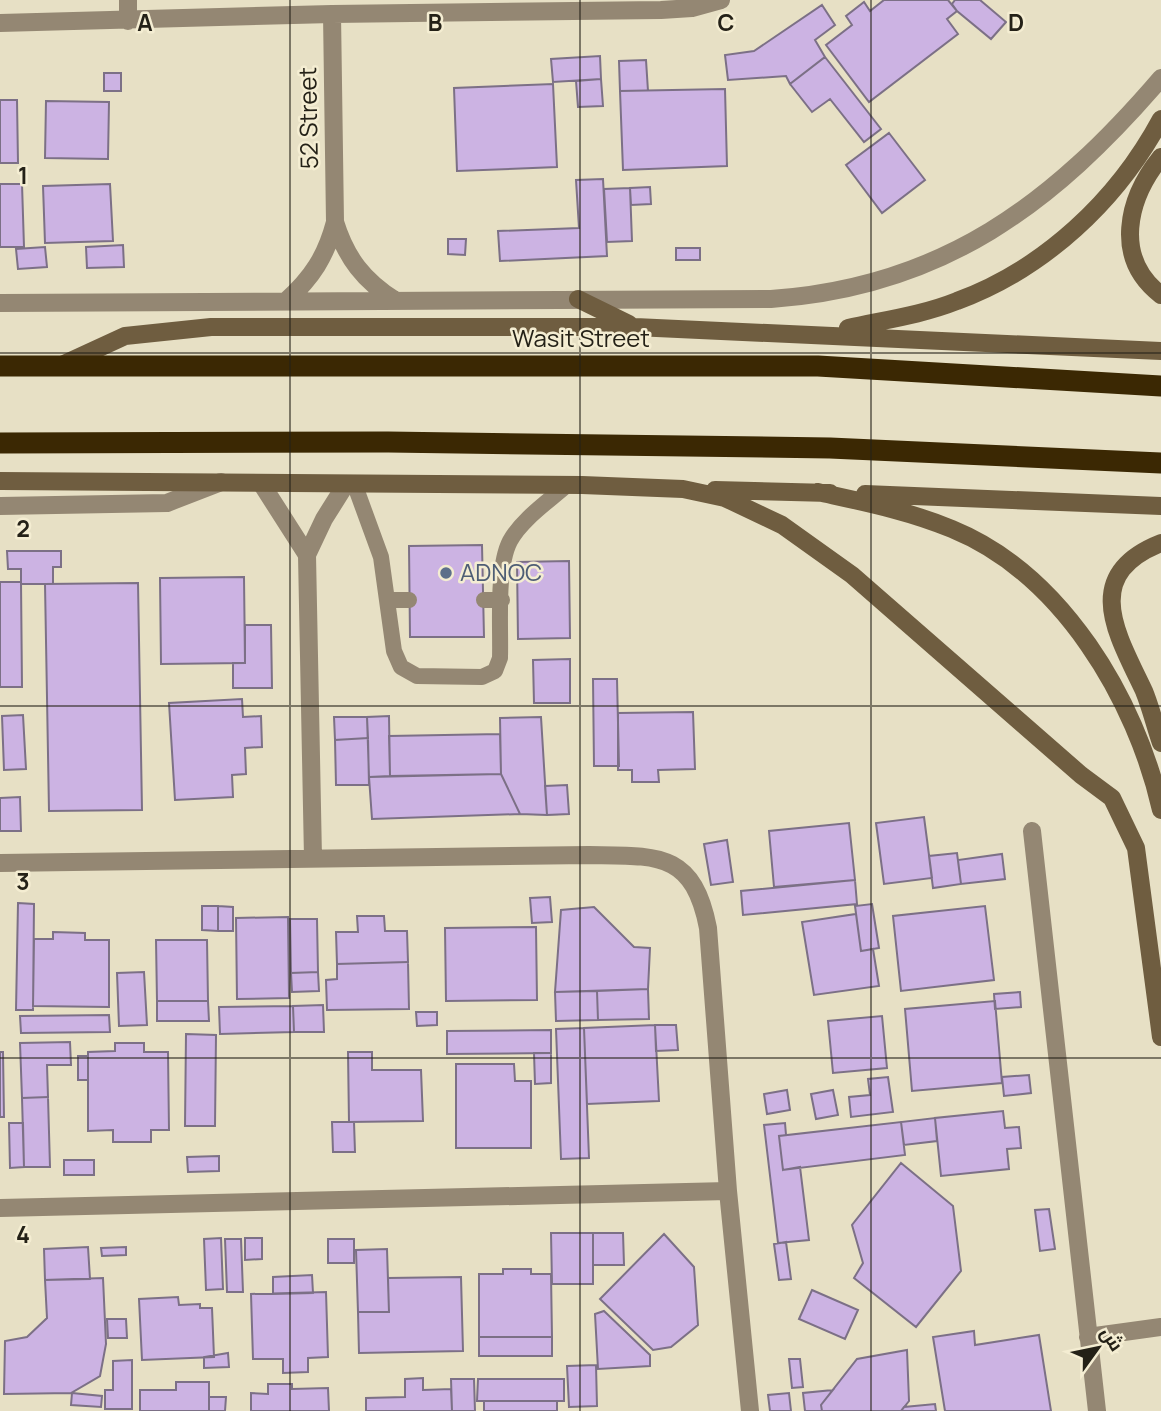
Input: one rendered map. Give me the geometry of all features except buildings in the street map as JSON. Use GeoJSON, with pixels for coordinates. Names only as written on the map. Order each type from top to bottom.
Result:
{"type":"FeatureCollection","features":[{"type":"Feature","properties":{"kind":"highway","name":"Wasit Street"},"geometry":{"type":"LineString","coordinates":[[0,366],[818,366],[1161,386]]}},
{"type":"Feature","properties":{"kind":"highway"},"geometry":{"type":"LineString","coordinates":[[0,443],[388,442],[831,448],[1161,463]]}},
{"type":"Feature","properties":{"kind":"street"},"geometry":{"type":"LineString","coordinates":[[128,0],[128,21]]}},
{"type":"Feature","properties":{"kind":"street"},"geometry":{"type":"LineString","coordinates":[[0,23],[128,21],[476,7],[661,10],[692,8],[721,0]]}},
{"type":"Feature","properties":{"kind":"street","name":"52 Street"},"geometry":{"type":"LineString","coordinates":[[332,14],[335,222],[341,242],[363,277],[396,301]]}},
{"type":"Feature","properties":{"kind":"street"},"geometry":{"type":"LineString","coordinates":[[0,303],[807,297],[841,291],[915,269],[963,248],[1033,204],[1099,147],[1161,78]]}},
{"type":"Feature","properties":{"kind":"street"},"geometry":{"type":"LineString","coordinates":[[824,334],[957,302],[1031,265],[1059,243],[1111,192],[1161,120]]}},
{"type":"Feature","properties":{"kind":"street"},"geometry":{"type":"LineString","coordinates":[[1161,157],[1138,193],[1129,217],[1132,256],[1139,272],[1161,296]]}},
{"type":"Feature","properties":{"kind":"street","name":"52 Street"},"geometry":{"type":"LineString","coordinates":[[286,301],[304,285],[318,267],[335,222]]}},
{"type":"Feature","properties":{"kind":"street"},"geometry":{"type":"LineString","coordinates":[[578,299],[635,327]]}},
{"type":"Feature","properties":{"kind":"street"},"geometry":{"type":"LineString","coordinates":[[62,365],[125,336],[211,327],[635,327],[1161,351]]}},
{"type":"Feature","properties":{"kind":"street"},"geometry":{"type":"LineString","coordinates":[[0,481],[568,484],[1161,506]]}},
{"type":"Feature","properties":{"kind":"street"},"geometry":{"type":"LineString","coordinates":[[0,506],[167,503],[222,482]]}},
{"type":"Feature","properties":{"kind":"street"},"geometry":{"type":"LineString","coordinates":[[261,483],[307,555]]}},
{"type":"Feature","properties":{"kind":"street"},"geometry":{"type":"LineString","coordinates":[[313,858],[307,555],[324,519],[350,484]]}},
{"type":"Feature","properties":{"kind":"street"},"geometry":{"type":"LineString","coordinates":[[683,489],[726,498],[756,511],[814,546],[852,575],[1081,775],[1112,798],[1136,848],[1161,1037]]}},
{"type":"Feature","properties":{"kind":"street"},"geometry":{"type":"LineString","coordinates":[[818,492],[901,511],[954,530],[1002,558],[1030,580],[1090,645],[1106,670],[1135,724],[1153,773],[1161,810]]}},
{"type":"Feature","properties":{"kind":"street"},"geometry":{"type":"LineString","coordinates":[[1161,543],[1124,564],[1113,591],[1110,614],[1145,694],[1161,743]]}},
{"type":"Feature","properties":{"kind":"street"},"geometry":{"type":"LineString","coordinates":[[1032,831],[1097,1411]]}},
{"type":"Feature","properties":{"kind":"street"},"geometry":{"type":"LineString","coordinates":[[0,863],[628,856],[660,858],[678,866],[694,883],[708,928],[728,1191],[750,1411]]}},
{"type":"Feature","properties":{"kind":"street"},"geometry":{"type":"LineString","coordinates":[[0,1208],[728,1191]]}},
{"type":"Feature","properties":{"kind":"street"},"geometry":{"type":"LineString","coordinates":[[1088,1337],[1161,1327]]}},
{"type":"Feature","properties":{"kind":"lane"},"geometry":{"type":"LineString","coordinates":[[350,484],[376,538],[394,651],[401,667],[417,676],[482,677],[495,671],[498,665],[504,562],[510,542],[523,525],[568,484]]}},
{"type":"Feature","properties":{"kind":"lane"},"geometry":{"type":"LineString","coordinates":[[388,600],[409,600]]}},
{"type":"Feature","properties":{"kind":"lane"},"geometry":{"type":"LineString","coordinates":[[484,600],[502,600]]}},
{"type":"Feature","properties":{"kind":"place","name":"ADNOC"},"geometry":{"type":"Point","coordinates":[446,573]}}]}
